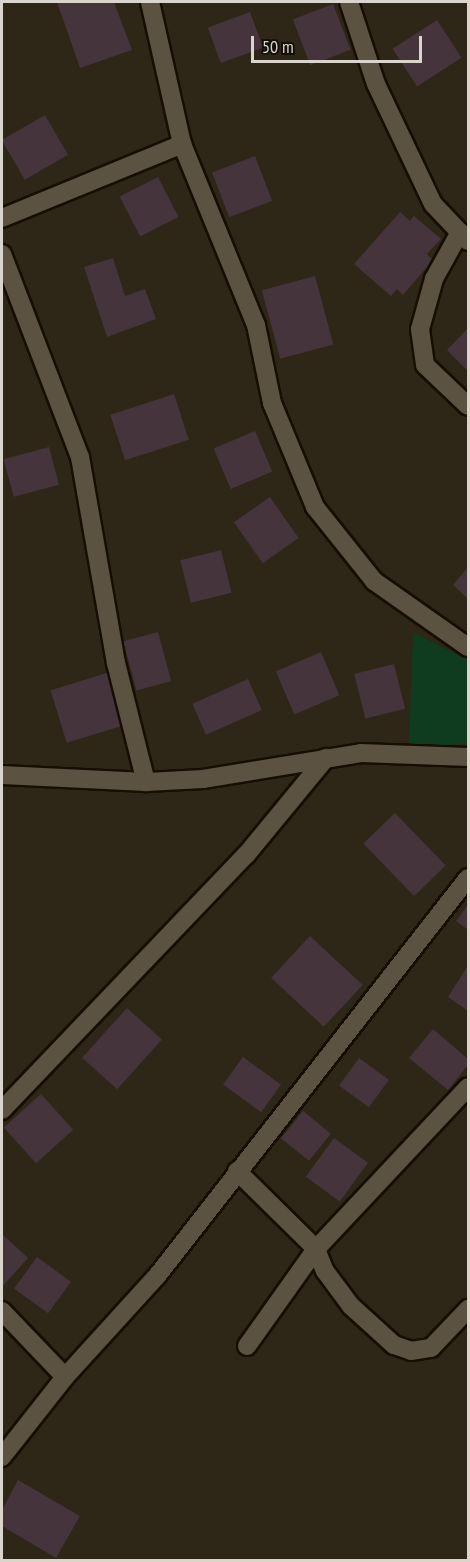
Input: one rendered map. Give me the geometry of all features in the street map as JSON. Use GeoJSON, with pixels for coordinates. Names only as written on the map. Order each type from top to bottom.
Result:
{"type":"FeatureCollection","features":[{"type":"Feature","properties":{"kind":"street"},"geometry":{"type":"LineString","coordinates":[[150,2],[182,144],[256,325],[272,403],[315,507],[374,581],[468,647]]}},
{"type":"Feature","properties":{"kind":"street"},"geometry":{"type":"LineString","coordinates":[[349,2],[376,84],[434,204],[464,237],[434,279],[420,330],[425,365],[468,406]]}},
{"type":"Feature","properties":{"kind":"street"},"geometry":{"type":"LineString","coordinates":[[2,218],[182,144]]}},
{"type":"Feature","properties":{"kind":"street"},"geometry":{"type":"LineString","coordinates":[[2,254],[80,457],[116,663],[146,782]]}},
{"type":"Feature","properties":{"kind":"street"},"geometry":{"type":"LineString","coordinates":[[2,775],[146,782],[204,779],[361,753],[468,757]]}},
{"type":"Feature","properties":{"kind":"street"},"geometry":{"type":"LineString","coordinates":[[2,1110],[246,855],[326,758]]}},
{"type":"Feature","properties":{"kind":"street"},"geometry":{"type":"LineString","coordinates":[[2,1457],[65,1377],[157,1276],[468,878]]}},
{"type":"Feature","properties":{"kind":"street"},"geometry":{"type":"LineString","coordinates":[[247,1346],[316,1249],[468,1087]]}},
{"type":"Feature","properties":{"kind":"street"},"geometry":{"type":"LineString","coordinates":[[237,1171],[316,1249],[325,1271],[351,1305],[394,1346],[411,1351],[431,1348],[468,1309]]}},
{"type":"Feature","properties":{"kind":"street"},"geometry":{"type":"LineString","coordinates":[[2,1311],[65,1377]]}},
{"type":"Feature","properties":{"kind":"green space"},"geometry":{"type":"Polygon","coordinates":[[[413,632],[468,660],[468,744],[409,747],[413,632]]]}},
{"type":"Feature","properties":{"kind":"building"},"geometry":{"type":"Polygon","coordinates":[[[57,2],[114,2],[132,50],[80,68],[57,2]]]}},
{"type":"Feature","properties":{"kind":"building"},"geometry":{"type":"Polygon","coordinates":[[[333,4],[351,50],[310,65],[293,19],[333,4]]]}},
{"type":"Feature","properties":{"kind":"building"},"geometry":{"type":"Polygon","coordinates":[[[250,12],[263,48],[221,63],[208,27],[250,12]]]}},
{"type":"Feature","properties":{"kind":"building"},"geometry":{"type":"Polygon","coordinates":[[[437,20],[462,58],[417,87],[393,49],[437,20]]]}},
{"type":"Feature","properties":{"kind":"building"},"geometry":{"type":"Polygon","coordinates":[[[45,115],[68,155],[25,180],[2,140],[45,115]]]}},
{"type":"Feature","properties":{"kind":"building"},"geometry":{"type":"Polygon","coordinates":[[[255,156],[272,201],[229,217],[212,172],[255,156]]]}},
{"type":"Feature","properties":{"kind":"building"},"geometry":{"type":"Polygon","coordinates":[[[158,177],[178,217],[140,237],[120,197],[158,177]]]}},
{"type":"Feature","properties":{"kind":"building"},"geometry":{"type":"Polygon","coordinates":[[[400,212],[410,221],[414,216],[441,239],[427,254],[433,260],[403,295],[397,289],[391,296],[354,264],[400,212]]]}},
{"type":"Feature","properties":{"kind":"building"},"geometry":{"type":"Polygon","coordinates":[[[113,258],[125,296],[145,289],[156,319],[107,337],[84,267],[113,258]]]}},
{"type":"Feature","properties":{"kind":"building"},"geometry":{"type":"Polygon","coordinates":[[[315,276],[333,345],[280,359],[262,290],[315,276]]]}},
{"type":"Feature","properties":{"kind":"building"},"geometry":{"type":"Polygon","coordinates":[[[468,328],[468,371],[447,350],[468,328]]]}},
{"type":"Feature","properties":{"kind":"building"},"geometry":{"type":"Polygon","coordinates":[[[174,394],[189,440],[125,460],[110,415],[174,394]]]}},
{"type":"Feature","properties":{"kind":"building"},"geometry":{"type":"Polygon","coordinates":[[[255,431],[272,472],[231,489],[214,449],[255,431]]]}},
{"type":"Feature","properties":{"kind":"building"},"geometry":{"type":"Polygon","coordinates":[[[49,447],[59,485],[14,497],[4,459],[49,447]]]}},
{"type":"Feature","properties":{"kind":"building"},"geometry":{"type":"Polygon","coordinates":[[[270,497],[299,538],[263,563],[234,522],[270,497]]]}},
{"type":"Feature","properties":{"kind":"building"},"geometry":{"type":"Polygon","coordinates":[[[221,550],[232,593],[191,603],[180,560],[221,550]]]}},
{"type":"Feature","properties":{"kind":"building"},"geometry":{"type":"Polygon","coordinates":[[[468,567],[468,599],[453,585],[468,567]]]}},
{"type":"Feature","properties":{"kind":"building"},"geometry":{"type":"Polygon","coordinates":[[[158,632],[171,681],[136,691],[123,641],[158,632]]]}},
{"type":"Feature","properties":{"kind":"building"},"geometry":{"type":"Polygon","coordinates":[[[321,652],[339,695],[294,714],[276,671],[321,652]]]}},
{"type":"Feature","properties":{"kind":"building"},"geometry":{"type":"Polygon","coordinates":[[[394,664],[405,709],[365,719],[354,674],[394,664]]]}},
{"type":"Feature","properties":{"kind":"building"},"geometry":{"type":"Polygon","coordinates":[[[107,673],[123,726],[67,743],[51,690],[107,673]]]}},
{"type":"Feature","properties":{"kind":"building"},"geometry":{"type":"Polygon","coordinates":[[[248,679],[262,710],[206,735],[192,704],[248,679]]]}},
{"type":"Feature","properties":{"kind":"building"},"geometry":{"type":"Polygon","coordinates":[[[395,813],[446,866],[414,896],[363,844],[395,813]]]}},
{"type":"Feature","properties":{"kind":"building"},"geometry":{"type":"Polygon","coordinates":[[[468,905],[468,930],[456,921],[468,905]]]}},
{"type":"Feature","properties":{"kind":"building"},"geometry":{"type":"Polygon","coordinates":[[[310,936],[363,985],[324,1027],[271,978],[310,936]]]}},
{"type":"Feature","properties":{"kind":"building"},"geometry":{"type":"Polygon","coordinates":[[[468,965],[468,1011],[448,997],[468,965]]]}},
{"type":"Feature","properties":{"kind":"building"},"geometry":{"type":"Polygon","coordinates":[[[127,1008],[162,1039],[117,1089],[82,1058],[127,1008]]]}},
{"type":"Feature","properties":{"kind":"building"},"geometry":{"type":"Polygon","coordinates":[[[433,1029],[468,1059],[468,1065],[448,1090],[409,1058],[433,1029]]]}},
{"type":"Feature","properties":{"kind":"building"},"geometry":{"type":"Polygon","coordinates":[[[243,1057],[281,1085],[261,1112],[223,1085],[243,1057]]]}},
{"type":"Feature","properties":{"kind":"building"},"geometry":{"type":"Polygon","coordinates":[[[359,1058],[389,1080],[369,1107],[339,1086],[359,1058]]]}},
{"type":"Feature","properties":{"kind":"building"},"geometry":{"type":"Polygon","coordinates":[[[41,1094],[73,1130],[36,1163],[4,1127],[41,1094]]]}},
{"type":"Feature","properties":{"kind":"building"},"geometry":{"type":"Polygon","coordinates":[[[303,1111],[331,1134],[309,1161],[281,1138],[303,1111]]]}},
{"type":"Feature","properties":{"kind":"building"},"geometry":{"type":"Polygon","coordinates":[[[334,1138],[368,1163],[340,1202],[306,1177],[334,1138]]]}},
{"type":"Feature","properties":{"kind":"building"},"geometry":{"type":"Polygon","coordinates":[[[2,1234],[28,1258],[2,1287],[2,1234]]]}},
{"type":"Feature","properties":{"kind":"building"},"geometry":{"type":"Polygon","coordinates":[[[37,1257],[71,1282],[48,1313],[14,1289],[37,1257]]]}},
{"type":"Feature","properties":{"kind":"building"},"geometry":{"type":"Polygon","coordinates":[[[18,1480],[80,1516],[56,1558],[2,1526],[2,1510],[18,1480]]]}}]}
